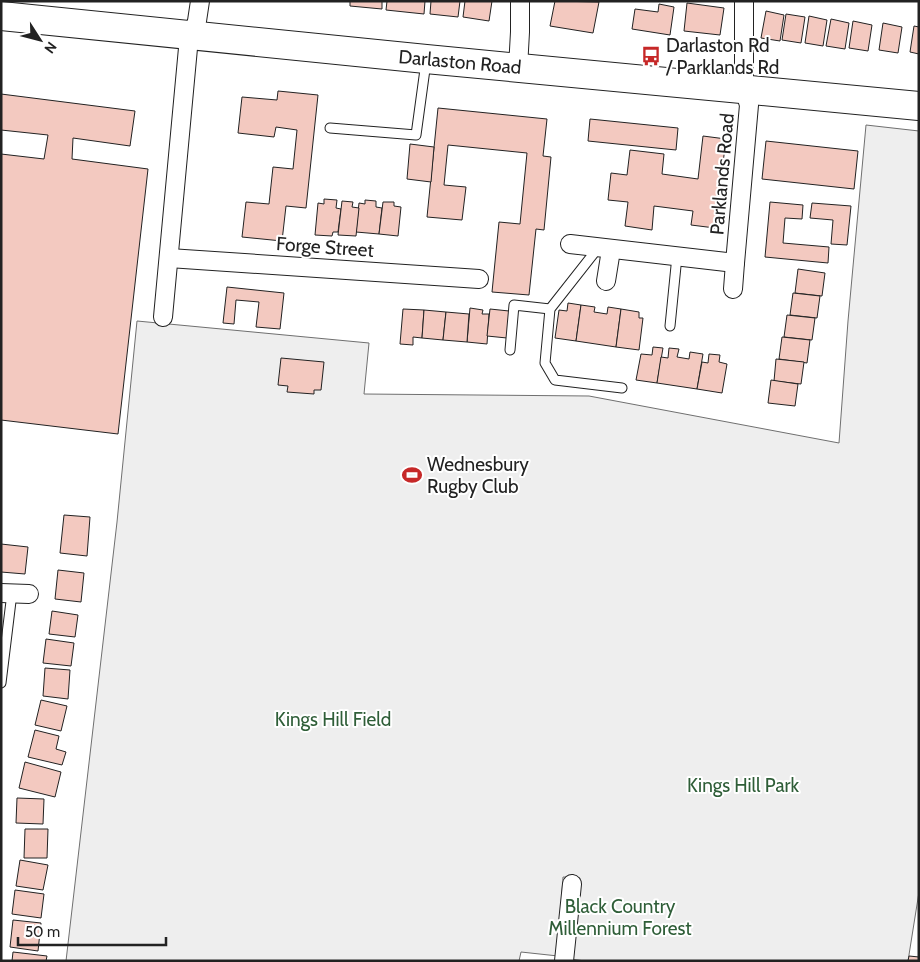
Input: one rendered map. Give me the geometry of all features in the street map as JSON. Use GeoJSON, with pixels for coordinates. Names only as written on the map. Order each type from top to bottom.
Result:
{"type":"FeatureCollection","features":[{"type":"Feature","properties":{"kind":"main road","name":"Darlaston Road"},"geometry":{"type":"LineString","coordinates":[[1,16],[426,60],[919,106]]}},
{"type":"Feature","properties":{"kind":"street"},"geometry":{"type":"LineString","coordinates":[[163,317],[188,48],[198,21],[200,1]]}},
{"type":"Feature","properties":{"kind":"street"},"geometry":{"type":"LineString","coordinates":[[518,68],[520,1]]}},
{"type":"Feature","properties":{"kind":"street","name":"Parklands Road"},"geometry":{"type":"LineString","coordinates":[[733,290],[749,106],[744,89],[744,1]]}},
{"type":"Feature","properties":{"kind":"street","name":"Parklands Road"},"geometry":{"type":"LineString","coordinates":[[570,244],[735,263]]}},
{"type":"Feature","properties":{"kind":"street"},"geometry":{"type":"LineString","coordinates":[[604,249],[606,281]]}},
{"type":"Feature","properties":{"kind":"street","name":"Forge Street"},"geometry":{"type":"LineString","coordinates":[[169,258],[479,279]]}},
{"type":"Feature","properties":{"kind":"street"},"geometry":{"type":"LineString","coordinates":[[7,593],[30,594]]}},
{"type":"Feature","properties":{"kind":"street"},"geometry":{"type":"LineString","coordinates":[[564,961],[572,884]]}},
{"type":"Feature","properties":{"kind":"lane"},"geometry":{"type":"LineString","coordinates":[[330,128],[416,135],[426,60]]}},
{"type":"Feature","properties":{"kind":"lane"},"geometry":{"type":"LineString","coordinates":[[604,249],[550,309],[545,363],[555,380],[622,388]]}},
{"type":"Feature","properties":{"kind":"lane"},"geometry":{"type":"LineString","coordinates":[[670,326],[677,256]]}},
{"type":"Feature","properties":{"kind":"lane"},"geometry":{"type":"LineString","coordinates":[[510,350],[514,305],[550,309]]}},
{"type":"Feature","properties":{"kind":"lane"},"geometry":{"type":"LineString","coordinates":[[1,684],[7,593]]}},
{"type":"Feature","properties":{"kind":"green space"},"geometry":{"type":"Polygon","coordinates":[[[866,125],[919,131],[919,892],[908,961],[585,961],[571,959],[580,878],[563,877],[558,956],[521,952],[519,961],[66,961],[117,522],[137,321],[369,343],[364,394],[589,396],[839,443],[866,125]]]}},
{"type":"Feature","properties":{"kind":"building"},"geometry":{"type":"Polygon","coordinates":[[[350,1],[382,1],[382,9],[350,6],[350,1]]]}},
{"type":"Feature","properties":{"kind":"building"},"geometry":{"type":"Polygon","coordinates":[[[387,1],[425,1],[424,14],[386,10],[387,1]]]}},
{"type":"Feature","properties":{"kind":"building"},"geometry":{"type":"Polygon","coordinates":[[[431,1],[460,1],[458,17],[430,14],[431,1]]]}},
{"type":"Feature","properties":{"kind":"building"},"geometry":{"type":"Polygon","coordinates":[[[465,1],[492,1],[489,21],[463,17],[465,1]]]}},
{"type":"Feature","properties":{"kind":"building"},"geometry":{"type":"Polygon","coordinates":[[[555,1],[599,2],[593,33],[550,26],[555,1]]]}},
{"type":"Feature","properties":{"kind":"building"},"geometry":{"type":"Polygon","coordinates":[[[687,3],[724,8],[720,35],[684,31],[687,3]]]}},
{"type":"Feature","properties":{"kind":"building"},"geometry":{"type":"Polygon","coordinates":[[[659,4],[674,7],[670,35],[632,29],[635,9],[658,12],[659,4]]]}},
{"type":"Feature","properties":{"kind":"building"},"geometry":{"type":"Polygon","coordinates":[[[766,11],[784,15],[780,41],[761,38],[766,11]]]}},
{"type":"Feature","properties":{"kind":"building"},"geometry":{"type":"Polygon","coordinates":[[[786,14],[805,17],[801,43],[782,40],[786,14]]]}},
{"type":"Feature","properties":{"kind":"building"},"geometry":{"type":"Polygon","coordinates":[[[809,16],[827,20],[823,46],[805,43],[809,16]]]}},
{"type":"Feature","properties":{"kind":"building"},"geometry":{"type":"Polygon","coordinates":[[[831,19],[849,23],[845,49],[826,46],[831,19]]]}},
{"type":"Feature","properties":{"kind":"building"},"geometry":{"type":"Polygon","coordinates":[[[853,21],[872,25],[868,51],[849,48],[853,21]]]}},
{"type":"Feature","properties":{"kind":"building"},"geometry":{"type":"Polygon","coordinates":[[[883,23],[902,27],[898,53],[879,50],[883,23]]]}},
{"type":"Feature","properties":{"kind":"building"},"geometry":{"type":"Polygon","coordinates":[[[914,26],[919,27],[919,54],[910,52],[914,26]]]}},
{"type":"Feature","properties":{"kind":"building"},"geometry":{"type":"Polygon","coordinates":[[[278,91],[318,95],[306,208],[286,206],[282,241],[242,237],[246,202],[269,204],[273,167],[293,169],[297,130],[276,127],[274,137],[238,133],[242,97],[277,100],[278,91]]]}},
{"type":"Feature","properties":{"kind":"building"},"geometry":{"type":"Polygon","coordinates":[[[1,94],[135,111],[130,146],[73,138],[72,159],[148,169],[118,434],[1,420],[1,154],[44,159],[48,135],[1,130],[1,94]]]}},
{"type":"Feature","properties":{"kind":"building"},"geometry":{"type":"Polygon","coordinates":[[[438,108],[547,119],[543,156],[551,157],[544,230],[536,229],[529,295],[492,292],[499,222],[520,224],[527,153],[448,145],[444,185],[466,187],[462,220],[427,217],[438,108]]]}},
{"type":"Feature","properties":{"kind":"building"},"geometry":{"type":"Polygon","coordinates":[[[590,119],[678,128],[676,150],[588,141],[590,119]]]}},
{"type":"Feature","properties":{"kind":"building"},"geometry":{"type":"Polygon","coordinates":[[[703,136],[726,139],[715,228],[691,225],[693,211],[654,206],[652,230],[625,226],[628,202],[608,200],[611,173],[627,175],[630,150],[664,154],[662,174],[698,179],[703,136]]]}},
{"type":"Feature","properties":{"kind":"building"},"geometry":{"type":"Polygon","coordinates":[[[766,141],[858,151],[854,189],[762,179],[766,141]]]}},
{"type":"Feature","properties":{"kind":"building"},"geometry":{"type":"Polygon","coordinates":[[[410,144],[434,147],[431,182],[407,179],[410,144]]]}},
{"type":"Feature","properties":{"kind":"building"},"geometry":{"type":"Polygon","coordinates":[[[324,199],[337,200],[336,208],[341,209],[338,232],[333,232],[332,236],[315,235],[318,203],[324,204],[324,199]]]}},
{"type":"Feature","properties":{"kind":"building"},"geometry":{"type":"Polygon","coordinates":[[[365,200],[376,201],[376,207],[382,208],[379,234],[356,232],[359,203],[365,204],[365,200]]]}},
{"type":"Feature","properties":{"kind":"building"},"geometry":{"type":"Polygon","coordinates":[[[342,201],[353,202],[352,207],[359,208],[356,236],[338,235],[342,201]]]}},
{"type":"Feature","properties":{"kind":"building"},"geometry":{"type":"Polygon","coordinates":[[[383,202],[394,202],[394,206],[401,207],[398,236],[379,234],[383,202]]]}},
{"type":"Feature","properties":{"kind":"building"},"geometry":{"type":"Polygon","coordinates":[[[770,202],[803,205],[802,219],[785,218],[783,243],[829,247],[828,263],[765,257],[770,202]]]}},
{"type":"Feature","properties":{"kind":"building"},"geometry":{"type":"Polygon","coordinates":[[[812,203],[851,206],[847,245],[831,244],[833,220],[810,218],[812,203]]]}},
{"type":"Feature","properties":{"kind":"building"},"geometry":{"type":"Polygon","coordinates":[[[798,269],[825,273],[822,296],[795,293],[798,269]]]}},
{"type":"Feature","properties":{"kind":"building"},"geometry":{"type":"Polygon","coordinates":[[[227,287],[284,293],[280,329],[256,327],[259,302],[236,300],[234,324],[223,323],[227,287]]]}},
{"type":"Feature","properties":{"kind":"building"},"geometry":{"type":"Polygon","coordinates":[[[793,293],[820,296],[817,318],[790,315],[793,293]]]}},
{"type":"Feature","properties":{"kind":"building"},"geometry":{"type":"Polygon","coordinates":[[[568,303],[581,305],[576,341],[555,338],[559,310],[567,311],[568,303]]]}},
{"type":"Feature","properties":{"kind":"building"},"geometry":{"type":"Polygon","coordinates":[[[581,305],[595,307],[594,312],[607,314],[608,307],[621,309],[616,347],[576,341],[581,305]]]}},
{"type":"Feature","properties":{"kind":"building"},"geometry":{"type":"Polygon","coordinates":[[[470,308],[483,310],[482,314],[489,314],[487,344],[467,342],[470,308]]]}},
{"type":"Feature","properties":{"kind":"building"},"geometry":{"type":"Polygon","coordinates":[[[403,309],[424,310],[422,338],[413,337],[413,345],[400,344],[403,309]]]}},
{"type":"Feature","properties":{"kind":"building"},"geometry":{"type":"Polygon","coordinates":[[[490,309],[509,311],[507,338],[487,336],[490,309]]]}},
{"type":"Feature","properties":{"kind":"building"},"geometry":{"type":"Polygon","coordinates":[[[621,309],[639,312],[639,318],[643,318],[639,350],[616,347],[621,309]]]}},
{"type":"Feature","properties":{"kind":"building"},"geometry":{"type":"Polygon","coordinates":[[[424,310],[446,312],[443,340],[422,338],[424,310]]]}},
{"type":"Feature","properties":{"kind":"building"},"geometry":{"type":"Polygon","coordinates":[[[446,312],[469,314],[467,342],[443,340],[446,312]]]}},
{"type":"Feature","properties":{"kind":"building"},"geometry":{"type":"Polygon","coordinates":[[[787,315],[815,318],[812,340],[784,337],[787,315]]]}},
{"type":"Feature","properties":{"kind":"building"},"geometry":{"type":"Polygon","coordinates":[[[782,337],[810,340],[807,363],[779,359],[782,337]]]}},
{"type":"Feature","properties":{"kind":"building"},"geometry":{"type":"Polygon","coordinates":[[[653,347],[663,348],[657,383],[636,380],[641,354],[652,355],[653,347]]]}},
{"type":"Feature","properties":{"kind":"building"},"geometry":{"type":"Polygon","coordinates":[[[669,348],[679,349],[677,357],[689,359],[690,352],[703,354],[697,389],[657,383],[661,357],[668,358],[669,348]]]}},
{"type":"Feature","properties":{"kind":"building"},"geometry":{"type":"Polygon","coordinates":[[[709,354],[720,355],[719,362],[727,364],[722,393],[697,389],[702,362],[708,363],[709,354]]]}},
{"type":"Feature","properties":{"kind":"building"},"geometry":{"type":"Polygon","coordinates":[[[281,358],[324,362],[321,390],[314,390],[314,394],[287,392],[288,386],[278,385],[281,358]]]}},
{"type":"Feature","properties":{"kind":"building"},"geometry":{"type":"Polygon","coordinates":[[[776,359],[804,362],[801,384],[774,381],[776,359]]]}},
{"type":"Feature","properties":{"kind":"building"},"geometry":{"type":"Polygon","coordinates":[[[771,380],[798,384],[795,406],[768,403],[771,380]]]}},
{"type":"Feature","properties":{"kind":"building"},"geometry":{"type":"Polygon","coordinates":[[[64,515],[90,517],[87,556],[60,553],[64,515]]]}},
{"type":"Feature","properties":{"kind":"building"},"geometry":{"type":"Polygon","coordinates":[[[1,544],[28,547],[25,574],[1,572],[1,544]]]}},
{"type":"Feature","properties":{"kind":"building"},"geometry":{"type":"Polygon","coordinates":[[[58,570],[84,573],[81,602],[55,599],[58,570]]]}},
{"type":"Feature","properties":{"kind":"building"},"geometry":{"type":"Polygon","coordinates":[[[52,611],[78,615],[75,637],[49,634],[52,611]]]}},
{"type":"Feature","properties":{"kind":"building"},"geometry":{"type":"Polygon","coordinates":[[[46,639],[74,643],[71,666],[43,663],[46,639]]]}},
{"type":"Feature","properties":{"kind":"building"},"geometry":{"type":"Polygon","coordinates":[[[45,668],[70,670],[68,699],[43,696],[45,668]]]}},
{"type":"Feature","properties":{"kind":"building"},"geometry":{"type":"Polygon","coordinates":[[[41,700],[67,706],[61,731],[35,725],[41,700]]]}},
{"type":"Feature","properties":{"kind":"building"},"geometry":{"type":"Polygon","coordinates":[[[35,730],[59,736],[56,749],[66,752],[62,765],[28,757],[35,730]]]}},
{"type":"Feature","properties":{"kind":"building"},"geometry":{"type":"Polygon","coordinates":[[[25,762],[61,772],[55,797],[19,788],[25,762]]]}},
{"type":"Feature","properties":{"kind":"building"},"geometry":{"type":"Polygon","coordinates":[[[17,798],[44,799],[43,824],[16,823],[17,798]]]}},
{"type":"Feature","properties":{"kind":"building"},"geometry":{"type":"Polygon","coordinates":[[[25,829],[48,829],[47,858],[24,858],[25,829]]]}},
{"type":"Feature","properties":{"kind":"building"},"geometry":{"type":"Polygon","coordinates":[[[20,860],[48,865],[43,890],[16,886],[20,860]]]}},
{"type":"Feature","properties":{"kind":"building"},"geometry":{"type":"Polygon","coordinates":[[[15,890],[44,894],[41,918],[12,914],[15,890]]]}},
{"type":"Feature","properties":{"kind":"building"},"geometry":{"type":"Polygon","coordinates":[[[13,920],[41,923],[38,951],[10,947],[13,920]]]}},
{"type":"Feature","properties":{"kind":"building"},"geometry":{"type":"Polygon","coordinates":[[[13,952],[47,956],[46,961],[12,961],[13,952]]]}},
{"type":"Feature","properties":{"kind":"building"},"geometry":{"type":"Polygon","coordinates":[[[909,956],[919,957],[919,961],[908,961],[909,956]]]}},
{"type":"Feature","properties":{"kind":"place","name":"Darlaston Rd / Parklands Rd"},"geometry":{"type":"Point","coordinates":[651,56]}},
{"type":"Feature","properties":{"kind":"place","name":"Wednesbury Rugby Club"},"geometry":{"type":"Point","coordinates":[412,475]}},
{"type":"Feature","properties":{"kind":"park label","name":"Kings Hill Field"},"geometry":{"type":"Point","coordinates":[333,719]}},
{"type":"Feature","properties":{"kind":"park label","name":"Kings Hill Park"},"geometry":{"type":"Point","coordinates":[743,785]}},
{"type":"Feature","properties":{"kind":"park label","name":"Black Country Millennium Forest"},"geometry":{"type":"Point","coordinates":[620,917]}}]}
